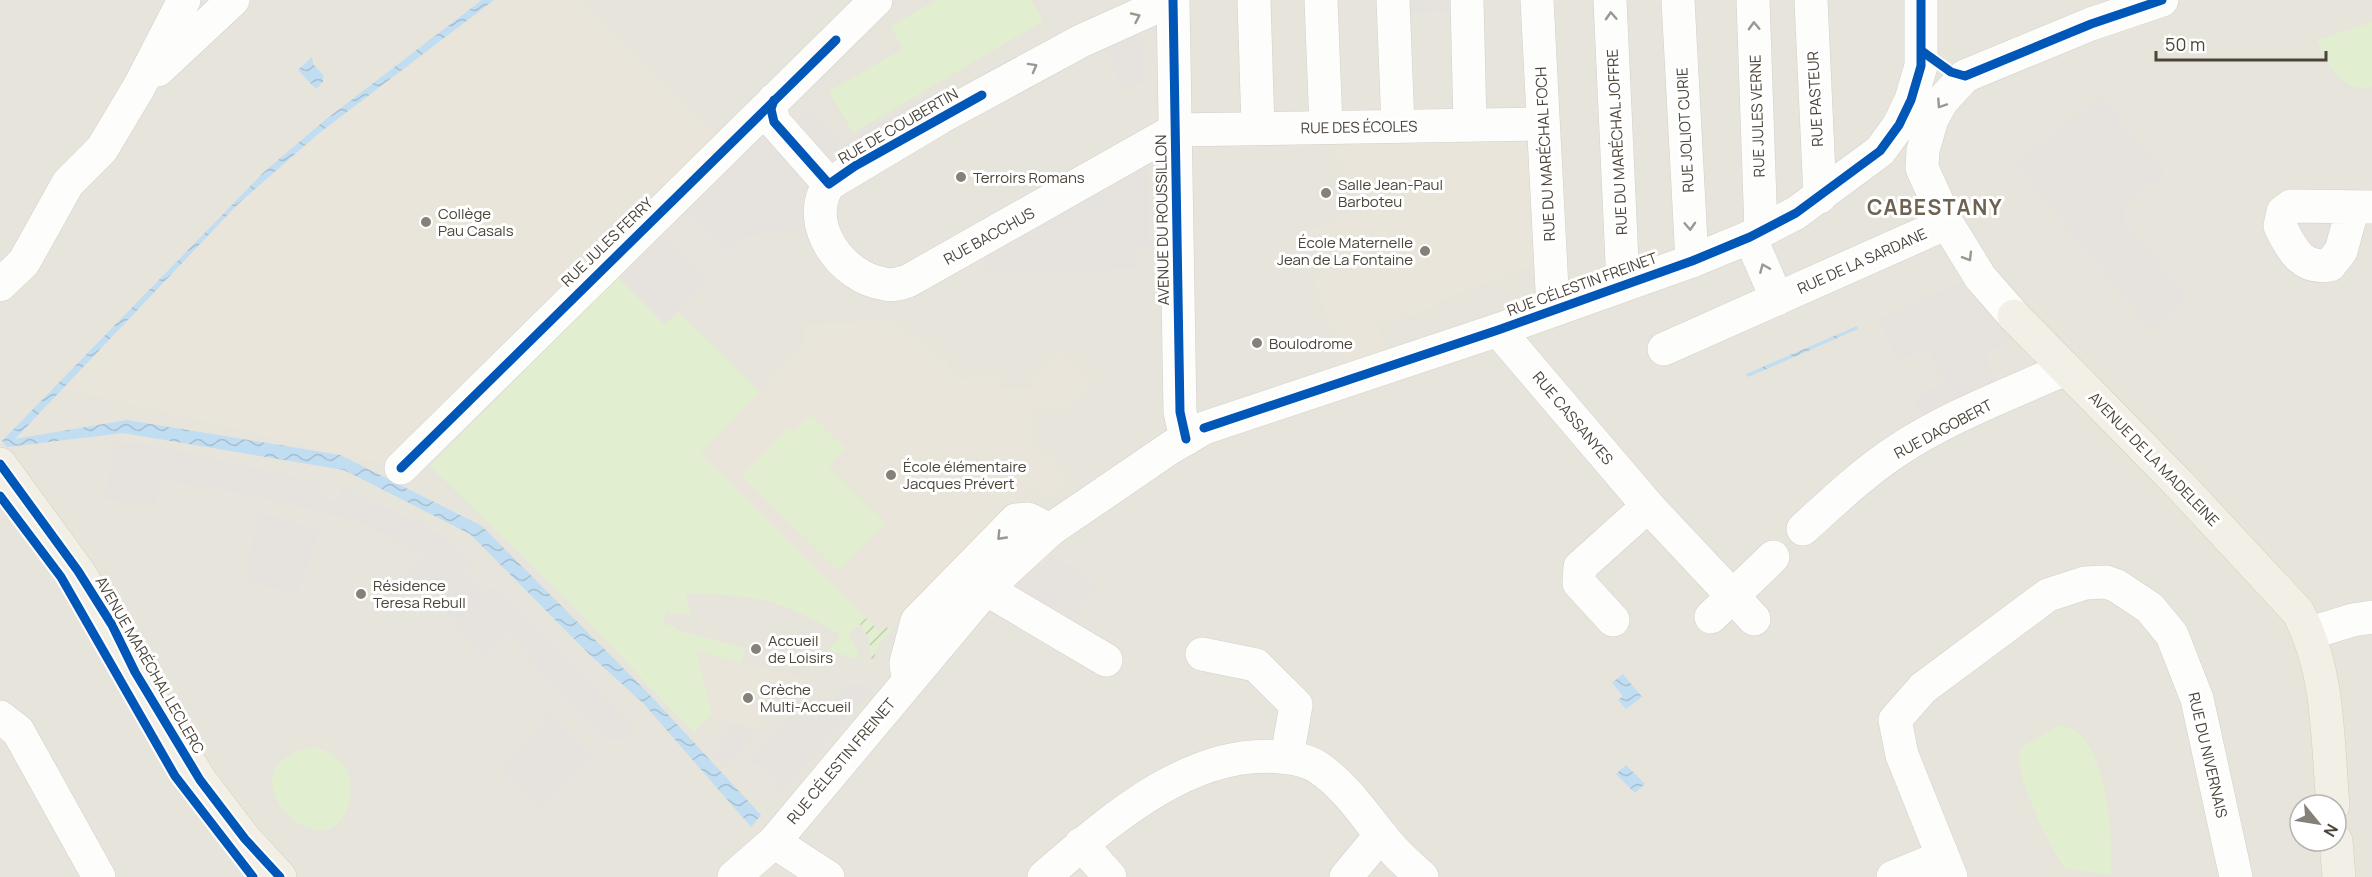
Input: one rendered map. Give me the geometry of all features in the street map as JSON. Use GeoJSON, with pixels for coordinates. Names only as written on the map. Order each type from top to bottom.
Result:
{"type":"FeatureCollection","features":[{"type":"Feature","properties":{"kind":"main road","name":"AVENUE DE LA MADELEINE"},"geometry":{"type":"LineString","coordinates":[[2014,316],[2270,578],[2298,612],[2310,633],[2323,679],[2332,793]]}},
{"type":"Feature","properties":{"kind":"main road","name":"AVENUE MARÉCHAL LECLERC"},"geometry":{"type":"LineString","coordinates":[[4,479],[175,776],[253,877]]}},
{"type":"Feature","properties":{"kind":"main road","name":"AVENUE MARÉCHAL LECLERC"},"geometry":{"type":"LineString","coordinates":[[4,479],[78,571],[112,625],[135,672],[200,780],[245,839],[280,877]]}},
{"type":"Feature","properties":{"kind":"main road"},"geometry":{"type":"LineString","coordinates":[[2337,853],[2339,877]]}},
{"type":"Feature","properties":{"kind":"street"},"geometry":{"type":"LineString","coordinates":[[0,285],[24,262],[68,183],[102,149],[139,87],[184,0]]}},
{"type":"Feature","properties":{"kind":"street"},"geometry":{"type":"LineString","coordinates":[[139,87],[234,0]]}},
{"type":"Feature","properties":{"kind":"street","name":"RUE JULES FERRY"},"geometry":{"type":"LineString","coordinates":[[401,468],[876,0]]}},
{"type":"Feature","properties":{"kind":"street","name":"AVENUE DU ROUSSILLON"},"geometry":{"type":"LineString","coordinates":[[1173,0],[1180,412],[1195,434]]}},
{"type":"Feature","properties":{"kind":"street","name":"RUE DE COUBERTIN"},"geometry":{"type":"LineString","coordinates":[[820,218],[823,193],[829,184],[865,161],[1081,41],[1173,0]]}},
{"type":"Feature","properties":{"kind":"street"},"geometry":{"type":"LineString","coordinates":[[1254,0],[1258,129]]}},
{"type":"Feature","properties":{"kind":"street"},"geometry":{"type":"LineString","coordinates":[[1321,0],[1326,127]]}},
{"type":"Feature","properties":{"kind":"street"},"geometry":{"type":"LineString","coordinates":[[1393,0],[1398,126]]}},
{"type":"Feature","properties":{"kind":"street"},"geometry":{"type":"LineString","coordinates":[[1467,0],[1470,125]]}},
{"type":"Feature","properties":{"kind":"street","name":"RUE DU MARÉCHAL FOCH"},"geometry":{"type":"LineString","coordinates":[[1537,0],[1553,309]]}},
{"type":"Feature","properties":{"kind":"street","name":"RUE DU MARÉCHAL JOFFRE"},"geometry":{"type":"LineString","coordinates":[[1610,0],[1623,284]]}},
{"type":"Feature","properties":{"kind":"street","name":"RUE JOLIOT CURIE"},"geometry":{"type":"LineString","coordinates":[[1678,0],[1692,261]]}},
{"type":"Feature","properties":{"kind":"street","name":"RUE JULES VERNE"},"geometry":{"type":"LineString","coordinates":[[1753,0],[1755,234]]}},
{"type":"Feature","properties":{"kind":"street","name":"RUE PASTEUR"},"geometry":{"type":"LineString","coordinates":[[1811,0],[1820,197]]}},
{"type":"Feature","properties":{"kind":"street"},"geometry":{"type":"LineString","coordinates":[[1880,151],[1898,153],[1922,168],[1926,136],[1937,110],[1965,76],[2091,24],[2162,0]]}},
{"type":"Feature","properties":{"kind":"street","name":"RUE CÉLESTIN FREINET"},"geometry":{"type":"LineString","coordinates":[[734,877],[774,842],[986,589],[1050,530],[1195,434],[1692,261],[1755,234],[1820,197],[1880,151],[1899,125],[1915,86],[1931,3]]}},
{"type":"Feature","properties":{"kind":"street"},"geometry":{"type":"LineString","coordinates":[[1923,52],[1951,72],[1965,76]]}},
{"type":"Feature","properties":{"kind":"street"},"geometry":{"type":"LineString","coordinates":[[774,100],[771,109],[774,122],[829,184]]}},
{"type":"Feature","properties":{"kind":"street","name":"RUE DES ÉCOLES"},"geometry":{"type":"LineString","coordinates":[[1176,130],[1542,124]]}},
{"type":"Feature","properties":{"kind":"street","name":"RUE BACCHUS"},"geometry":{"type":"LineString","coordinates":[[820,218],[826,240],[842,261],[856,273],[887,285],[908,281],[1176,130]]}},
{"type":"Feature","properties":{"kind":"street","name":"AVENUE DE LA MADELEINE"},"geometry":{"type":"LineString","coordinates":[[1922,168],[1947,224],[1980,277],[2014,316]]}},
{"type":"Feature","properties":{"kind":"street","name":"RUE DE LA SARDANE"},"geometry":{"type":"LineString","coordinates":[[1664,349],[1947,224]]}},
{"type":"Feature","properties":{"kind":"street"},"geometry":{"type":"LineString","coordinates":[[1755,234],[1777,299]]}},
{"type":"Feature","properties":{"kind":"street","name":"RUE CASSANYES"},"geometry":{"type":"LineString","coordinates":[[1498,330],[1648,506],[1732,610],[1773,557]]}},
{"type":"Feature","properties":{"kind":"street","name":"RUE DAGOBERT"},"geometry":{"type":"LineString","coordinates":[[1803,528],[1845,490],[1896,452],[1941,427],[2066,369]]}},
{"type":"Feature","properties":{"kind":"street"},"geometry":{"type":"LineString","coordinates":[[1613,620],[1579,583],[1580,567],[1648,506]]}},
{"type":"Feature","properties":{"kind":"street"},"geometry":{"type":"LineString","coordinates":[[908,680],[906,663],[917,621],[1016,520],[1028,519],[1050,530]]}},
{"type":"Feature","properties":{"kind":"street","name":"RUE DU NIVERNAIS"},"geometry":{"type":"LineString","coordinates":[[1946,867],[1902,755],[1895,720],[1923,688],[2049,595],[2085,583],[2106,582],[2138,597],[2151,608],[2172,635],[2197,699],[2236,877]]}},
{"type":"Feature","properties":{"kind":"street"},"geometry":{"type":"LineString","coordinates":[[986,589],[1106,660]]}},
{"type":"Feature","properties":{"kind":"street"},"geometry":{"type":"LineString","coordinates":[[2310,633],[2353,620],[2372,617]]}},
{"type":"Feature","properties":{"kind":"street"},"geometry":{"type":"LineString","coordinates":[[1202,654],[1256,664],[1296,705],[1287,757]]}},
{"type":"Feature","properties":{"kind":"street"},"geometry":{"type":"LineString","coordinates":[[0,717],[18,731],[99,877]]}},
{"type":"Feature","properties":{"kind":"street"},"geometry":{"type":"LineString","coordinates":[[1044,877],[1104,825],[1175,781],[1216,764],[1257,754],[1299,758],[1318,767],[1351,798],[1381,835],[1422,877]]}},
{"type":"Feature","properties":{"kind":"street"},"geometry":{"type":"LineString","coordinates":[[1346,877],[1381,835]]}},
{"type":"Feature","properties":{"kind":"street"},"geometry":{"type":"LineString","coordinates":[[774,842],[828,877]]}},
{"type":"Feature","properties":{"kind":"street","name":"RUE CÉLESTIN FREINET"},"geometry":{"type":"LineString","coordinates":[[759,877],[774,842]]}},
{"type":"Feature","properties":{"kind":"street"},"geometry":{"type":"LineString","coordinates":[[1081,844],[1110,877]]}},
{"type":"Feature","properties":{"kind":"street"},"geometry":{"type":"LineString","coordinates":[[1893,877],[1946,867]]}},
{"type":"Feature","properties":{"kind":"shaded area"},"geometry":{"type":"Polygon","coordinates":[[[0,0],[2372,0],[2372,877],[0,877],[0,0]]]}},
{"type":"Feature","properties":{"kind":"shaded area","name":"Collège Pau Casals"},"geometry":{"type":"Polygon","coordinates":[[[494,0],[578,0],[716,136],[667,184],[660,183],[657,187],[660,191],[649,204],[383,464],[63,388],[255,188],[318,134],[494,0]]]}},
{"type":"Feature","properties":{"kind":"shaded area"},"geometry":{"type":"Polygon","coordinates":[[[876,0],[901,0],[805,100],[789,85],[876,0]]]}},
{"type":"Feature","properties":{"kind":"shaded area"},"geometry":{"type":"Polygon","coordinates":[[[1403,0],[1454,0],[1455,12],[1404,13],[1403,0]]]}},
{"type":"Feature","properties":{"kind":"shaded area"},"geometry":{"type":"Polygon","coordinates":[[[1125,36],[1144,36],[1145,82],[1121,89],[1106,49],[1125,36]]]}},
{"type":"Feature","properties":{"kind":"shaded area"},"geometry":{"type":"Polygon","coordinates":[[[929,95],[941,117],[855,166],[843,144],[929,95]]]}},
{"type":"Feature","properties":{"kind":"shaded area"},"geometry":{"type":"Polygon","coordinates":[[[2101,97],[2165,173],[2125,206],[2123,220],[2189,298],[2152,331],[2014,163],[2101,97]]]}},
{"type":"Feature","properties":{"kind":"shaded area"},"geometry":{"type":"Polygon","coordinates":[[[808,111],[842,143],[826,156],[808,184],[802,211],[804,230],[747,236],[728,256],[672,200],[756,117],[792,125],[808,111]]]}},
{"type":"Feature","properties":{"kind":"shaded area","name":"École Maternelle Jean de La Fontaine"},"geometry":{"type":"Polygon","coordinates":[[[1523,134],[1533,141],[1537,263],[1434,303],[1435,306],[1376,325],[1386,349],[1346,363],[1313,278],[1321,275],[1305,232],[1359,210],[1334,146],[1336,138],[1523,134]]]}},
{"type":"Feature","properties":{"kind":"shaded area"},"geometry":{"type":"Polygon","coordinates":[[[1147,147],[1150,249],[1137,250],[1139,269],[986,273],[985,239],[1147,147]]]}},
{"type":"Feature","properties":{"kind":"shaded area"},"geometry":{"type":"Polygon","coordinates":[[[2340,207],[2330,265],[2280,218],[2340,207]]]}},
{"type":"Feature","properties":{"kind":"shaded area"},"geometry":{"type":"Polygon","coordinates":[[[647,224],[707,283],[665,325],[606,265],[647,224]]]}},
{"type":"Feature","properties":{"kind":"shaded area"},"geometry":{"type":"Polygon","coordinates":[[[1963,281],[2018,339],[1986,353],[1990,362],[1987,364],[2004,397],[1930,432],[1913,397],[1943,383],[1928,348],[1898,361],[1879,319],[1963,281]]]}},
{"type":"Feature","properties":{"kind":"shaded area","name":"École élémentaire Jacques Prévert"},"geometry":{"type":"Polygon","coordinates":[[[889,321],[908,340],[912,335],[922,344],[930,344],[930,353],[939,361],[948,361],[948,370],[957,379],[1000,377],[1000,389],[1032,389],[1033,377],[1060,349],[1093,382],[1067,409],[1033,411],[1033,448],[1041,455],[1045,452],[1059,464],[1055,469],[1067,482],[1050,499],[1032,484],[891,631],[885,626],[880,632],[700,454],[805,346],[804,325],[889,321]]]}},
{"type":"Feature","properties":{"kind":"shaded area"},"geometry":{"type":"Polygon","coordinates":[[[114,442],[147,444],[323,483],[320,496],[336,502],[342,488],[427,526],[457,546],[475,564],[465,575],[484,593],[497,585],[634,730],[621,740],[609,739],[555,688],[505,630],[484,659],[448,613],[403,579],[424,556],[362,523],[261,498],[161,480],[155,506],[104,500],[114,442]]]}},
{"type":"Feature","properties":{"kind":"shaded area"},"geometry":{"type":"Polygon","coordinates":[[[258,512],[320,530],[298,594],[245,581],[258,512]]]}},
{"type":"Feature","properties":{"kind":"shaded area"},"geometry":{"type":"Polygon","coordinates":[[[1054,555],[1096,583],[1069,625],[1014,588],[1054,555]]]}},
{"type":"Feature","properties":{"kind":"shaded area","name":"Crèche Multi-Accueil"},"geometry":{"type":"Polygon","coordinates":[[[695,650],[807,679],[758,730],[713,717],[695,650]]]}},
{"type":"Feature","properties":{"kind":"shaded area"},"geometry":{"type":"Polygon","coordinates":[[[851,684],[874,688],[780,793],[766,767],[744,762],[798,708],[819,716],[851,684]]]}},
{"type":"Feature","properties":{"kind":"shaded area"},"geometry":{"type":"Polygon","coordinates":[[[551,712],[594,755],[542,810],[502,770],[551,712]]]}},
{"type":"Feature","properties":{"kind":"shaded area"},"geometry":{"type":"Polygon","coordinates":[[[737,724],[758,730],[726,767],[713,753],[737,724]]]}},
{"type":"Feature","properties":{"kind":"green space"},"geometry":{"type":"Polygon","coordinates":[[[937,0],[1031,0],[1043,21],[853,133],[829,91],[903,49],[891,26],[937,0]]]}},
{"type":"Feature","properties":{"kind":"green space"},"geometry":{"type":"Polygon","coordinates":[[[2372,22],[2372,87],[2351,86],[2343,81],[2331,67],[2317,40],[2372,22]]]}},
{"type":"Feature","properties":{"kind":"green space"},"geometry":{"type":"Polygon","coordinates":[[[618,276],[665,324],[677,311],[760,392],[700,454],[866,618],[849,635],[857,651],[858,660],[828,650],[841,635],[784,607],[767,601],[731,595],[686,594],[691,616],[680,612],[679,615],[666,612],[663,623],[676,627],[676,630],[745,648],[742,662],[696,651],[712,714],[694,733],[562,595],[430,466],[618,276]]]}},
{"type":"Feature","properties":{"kind":"green space"},"geometry":{"type":"Polygon","coordinates":[[[811,415],[845,448],[828,466],[886,523],[839,571],[742,476],[789,428],[794,432],[811,415]]]}},
{"type":"Feature","properties":{"kind":"green space"},"geometry":{"type":"Polygon","coordinates":[[[866,618],[880,632],[885,626],[891,631],[879,644],[872,663],[869,639],[860,624],[866,618]]]}},
{"type":"Feature","properties":{"kind":"green space"},"geometry":{"type":"Polygon","coordinates":[[[2061,725],[2078,733],[2088,745],[2102,779],[2111,841],[2111,875],[2065,868],[2042,828],[2026,790],[2019,758],[2022,749],[2061,725]]]}},
{"type":"Feature","properties":{"kind":"green space"},"geometry":{"type":"Polygon","coordinates":[[[313,747],[334,755],[341,761],[346,768],[351,786],[347,808],[335,826],[318,830],[300,824],[284,811],[274,793],[273,775],[285,758],[313,747]]]}},
{"type":"Feature","properties":{"kind":"water"},"geometry":{"type":"Polygon","coordinates":[[[482,0],[494,0],[318,134],[238,204],[15,439],[127,420],[340,455],[482,526],[650,695],[761,815],[751,827],[643,703],[590,655],[470,534],[344,470],[123,433],[7,447],[2,441],[264,172],[325,120],[482,0]]]}},
{"type":"Feature","properties":{"kind":"water"},"geometry":{"type":"Polygon","coordinates":[[[312,57],[313,64],[323,75],[323,82],[316,89],[298,70],[312,57]]]}},
{"type":"Feature","properties":{"kind":"water"},"geometry":{"type":"Polygon","coordinates":[[[1857,326],[1858,329],[1762,371],[1748,377],[1746,374],[1857,326]]]}},
{"type":"Feature","properties":{"kind":"water"},"geometry":{"type":"Polygon","coordinates":[[[1623,674],[1642,697],[1626,709],[1618,700],[1623,696],[1612,683],[1623,674]]]}},
{"type":"Feature","properties":{"kind":"water"},"geometry":{"type":"Polygon","coordinates":[[[1626,765],[1645,784],[1635,793],[1616,774],[1626,765]]]}},
{"type":"Feature","properties":{"kind":"cycle path"},"geometry":{"type":"LineString","coordinates":[[1173,0],[1180,412],[1186,439]]}},
{"type":"Feature","properties":{"kind":"cycle path"},"geometry":{"type":"LineString","coordinates":[[1204,428],[1498,330],[1692,261],[1750,237],[1796,213],[1880,151],[1899,125],[1911,100],[1921,66],[1921,0]]}},
{"type":"Feature","properties":{"kind":"cycle path"},"geometry":{"type":"LineString","coordinates":[[1923,52],[1951,72],[1965,76],[2091,24],[2162,0]]}},
{"type":"Feature","properties":{"kind":"cycle path"},"geometry":{"type":"LineString","coordinates":[[401,468],[836,40]]}},
{"type":"Feature","properties":{"kind":"cycle path"},"geometry":{"type":"LineString","coordinates":[[774,100],[771,109],[774,122],[829,184],[855,166],[982,95]]}},
{"type":"Feature","properties":{"kind":"cycle path"},"geometry":{"type":"LineString","coordinates":[[0,464],[78,571],[112,625],[135,672],[200,780],[245,839],[280,877]]}},
{"type":"Feature","properties":{"kind":"cycle path"},"geometry":{"type":"LineString","coordinates":[[0,496],[61,577],[175,776],[253,877]]}},
{"type":"Feature","properties":{"kind":"place","name":"Terroirs Romans"},"geometry":{"type":"Point","coordinates":[961,177]}},
{"type":"Feature","properties":{"kind":"place","name":"Salle Jean-Paul Barboteu"},"geometry":{"type":"Point","coordinates":[1326,193]}},
{"type":"Feature","properties":{"kind":"place","name":"Collège Pau Casals"},"geometry":{"type":"Point","coordinates":[426,222]}},
{"type":"Feature","properties":{"kind":"place","name":"École Maternelle Jean de La Fontaine"},"geometry":{"type":"Point","coordinates":[1425,251]}},
{"type":"Feature","properties":{"kind":"place","name":"Boulodrome"},"geometry":{"type":"Point","coordinates":[1257,343]}},
{"type":"Feature","properties":{"kind":"place","name":"École élémentaire Jacques Prévert"},"geometry":{"type":"Point","coordinates":[891,475]}},
{"type":"Feature","properties":{"kind":"place","name":"Résidence Teresa Rebull"},"geometry":{"type":"Point","coordinates":[361,594]}},
{"type":"Feature","properties":{"kind":"place","name":"Accueil de Loisirs"},"geometry":{"type":"Point","coordinates":[756,649]}},
{"type":"Feature","properties":{"kind":"place","name":"Crèche Multi-Accueil"},"geometry":{"type":"Point","coordinates":[748,698]}},
{"type":"Feature","properties":{"kind":"district","name":"CABESTANY"},"geometry":{"type":"Point","coordinates":[1935,207]}}]}
